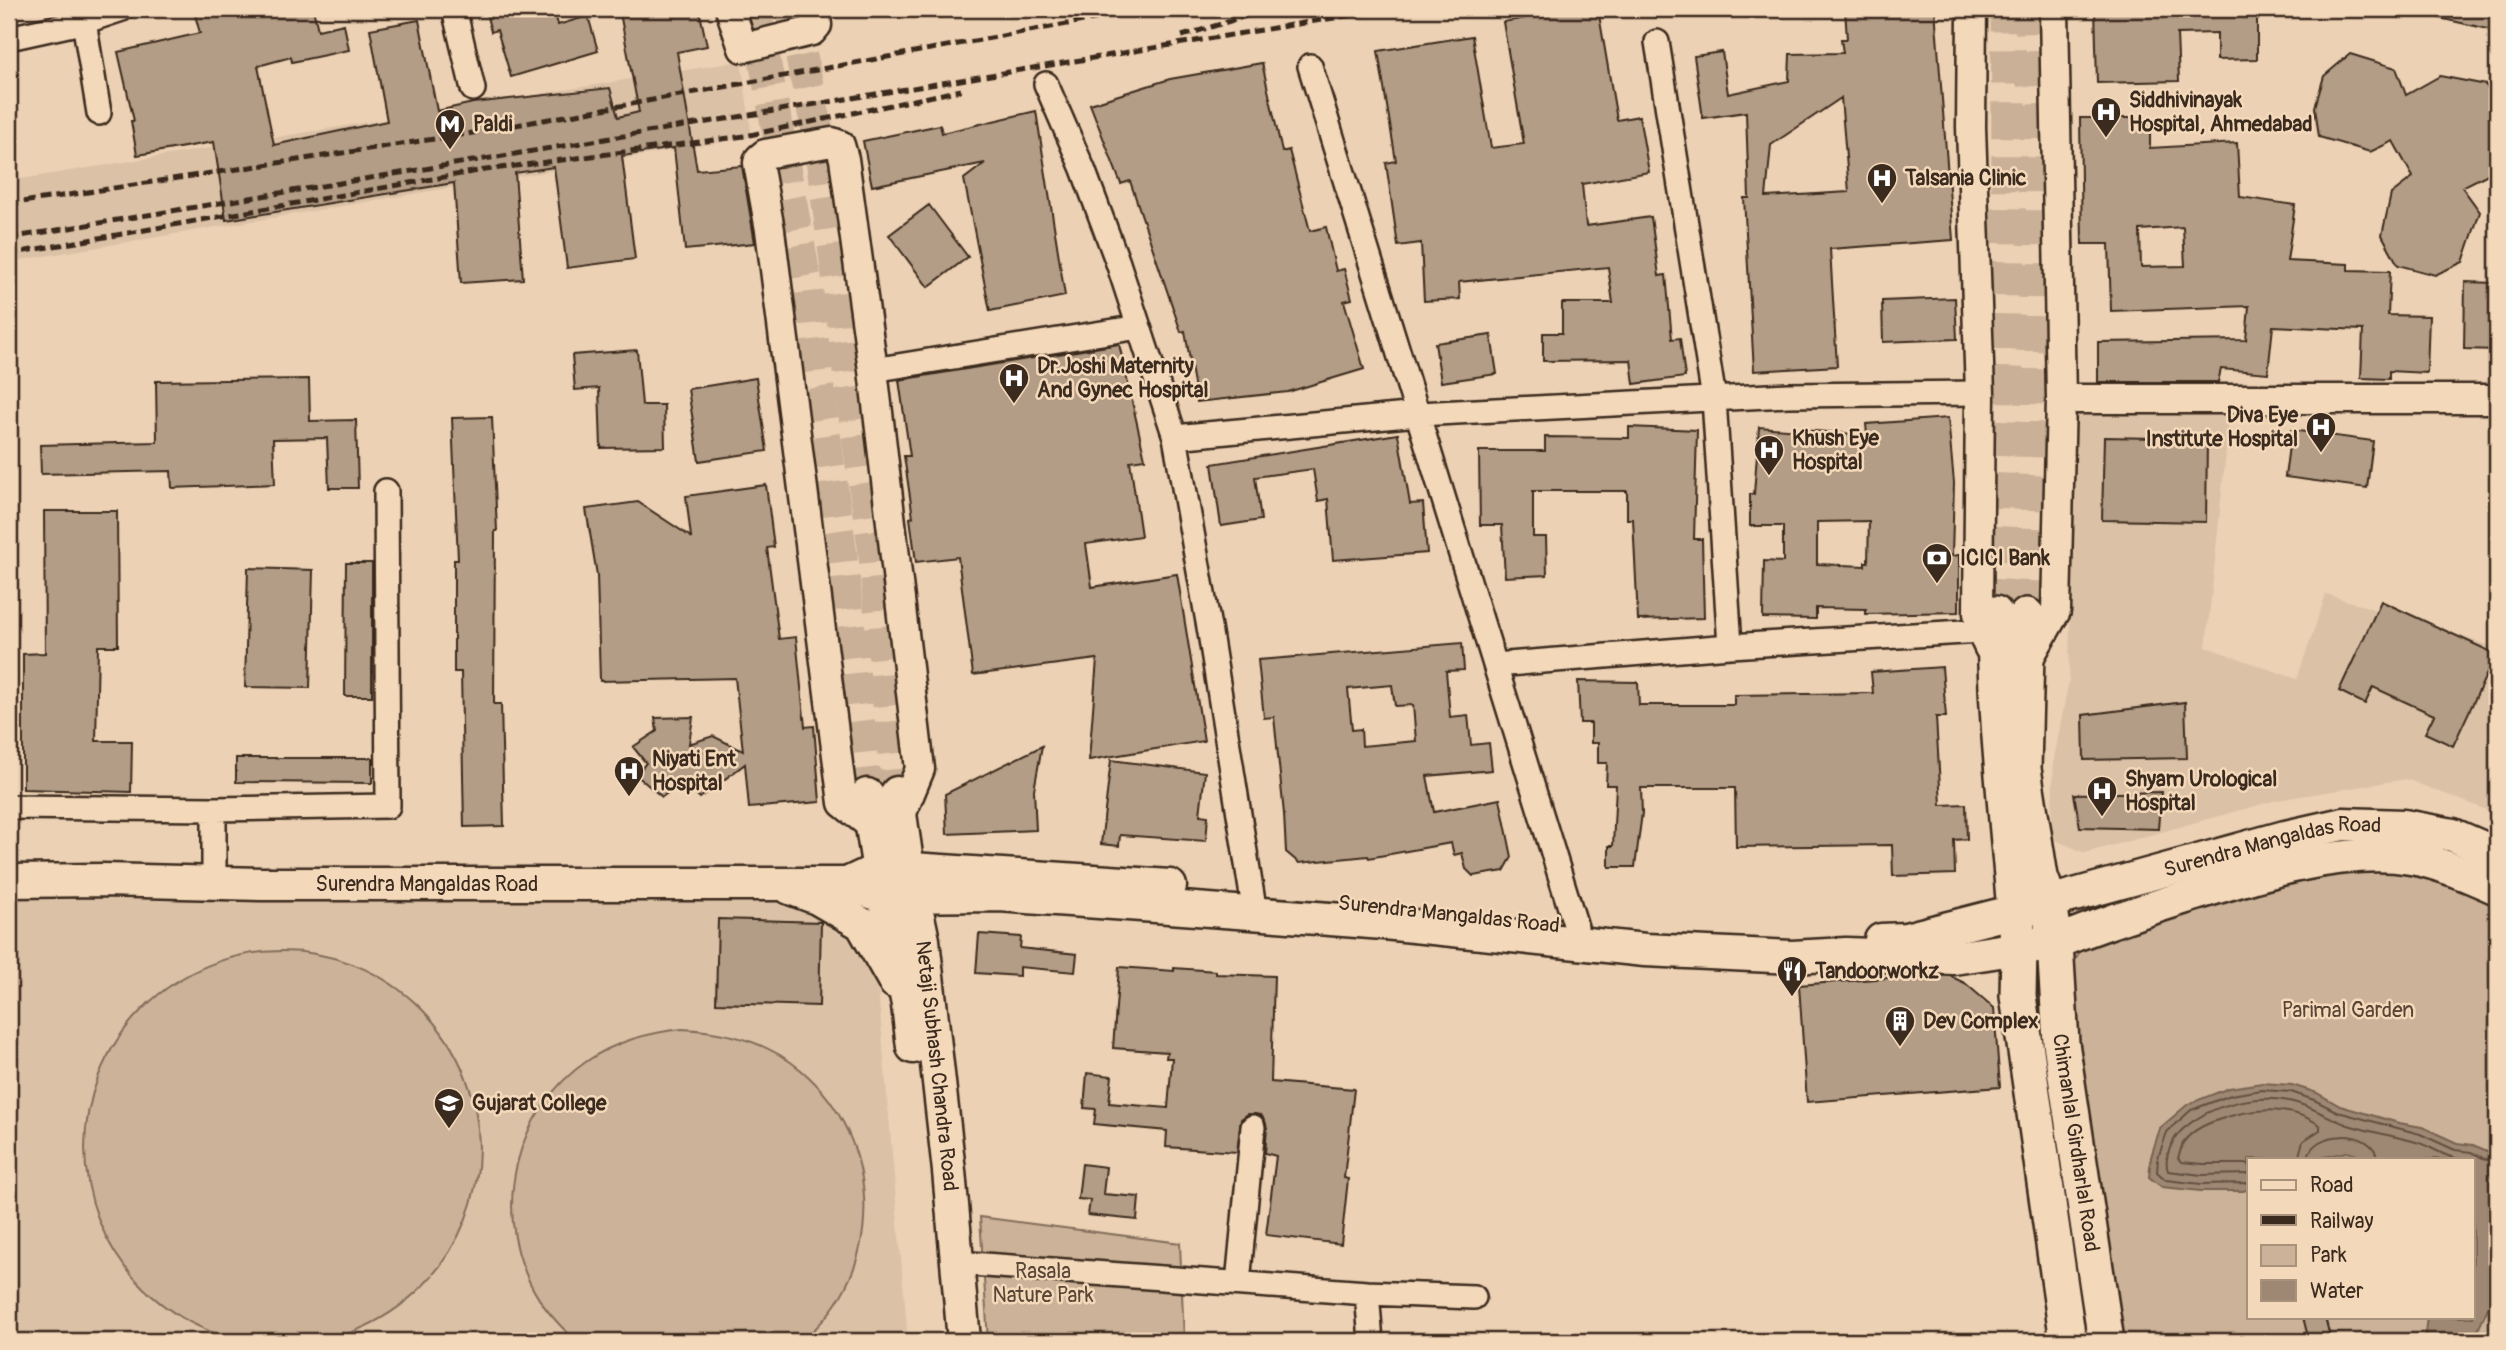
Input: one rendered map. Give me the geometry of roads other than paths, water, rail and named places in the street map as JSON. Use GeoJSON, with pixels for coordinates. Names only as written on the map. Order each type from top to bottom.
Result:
{"type":"FeatureCollection","features":[{"type":"Feature","properties":{"kind":"main road"},"geometry":{"type":"LineString","coordinates":[[2001,621],[2010,664],[2040,877],[2049,902],[2015,911],[2010,664]]}},
{"type":"Feature","properties":{"kind":"main road","name":"Netaji Subhash Chandra Road"},"geometry":{"type":"LineString","coordinates":[[884,807],[896,882],[895,939],[908,1005],[928,1173],[942,1341]]}},
{"type":"Feature","properties":{"kind":"main road","name":"Surendra Mangaldas Road"},"geometry":{"type":"LineString","coordinates":[[2049,902],[2285,837],[2343,824],[2416,828],[2452,835],[2497,854]]}},
{"type":"Feature","properties":{"kind":"main road","name":"Surendra Mangaldas Road"},"geometry":{"type":"LineString","coordinates":[[2055,943],[2144,910],[2238,881],[2351,856],[2412,858],[2441,866],[2497,888]]}},
{"type":"Feature","properties":{"kind":"main road","name":"Surendra Mangaldas Road"},"geometry":{"type":"LineString","coordinates":[[9,881],[847,884],[1116,881],[1384,923],[1645,950],[1792,957],[1846,954],[1955,958],[2019,948]]}},
{"type":"Feature","properties":{"kind":"main road"},"geometry":{"type":"LineString","coordinates":[[772,882],[817,898],[862,925],[908,1005]]}},
{"type":"Feature","properties":{"kind":"main road","name":"Netaji Subhash Chandra Road"},"geometry":{"type":"LineString","coordinates":[[896,882],[923,940],[949,1171],[964,1341]]}},
{"type":"Feature","properties":{"kind":"main road","name":"Chimanlal Girdharlal Road"},"geometry":{"type":"LineString","coordinates":[[2049,902],[2055,943],[2061,1043],[2106,1341]]}},
{"type":"Feature","properties":{"kind":"main road","name":"Surendra Mangaldas Road"},"geometry":{"type":"LineString","coordinates":[[1254,903],[1688,938],[1820,942],[1906,939],[2015,911]]}},
{"type":"Feature","properties":{"kind":"main road","name":"Chimanlal Girdharlal Road"},"geometry":{"type":"LineString","coordinates":[[2015,911],[2019,948],[2018,996],[2068,1341]]}},
{"type":"Feature","properties":{"kind":"main road"},"geometry":{"type":"LineString","coordinates":[[2019,948],[2055,943]]}},
{"type":"Feature","properties":{"kind":"street"},"geometry":{"type":"LineString","coordinates":[[9,37],[84,15],[122,9]]}},
{"type":"Feature","properties":{"kind":"street"},"geometry":{"type":"LineString","coordinates":[[454,9],[473,89]]}},
{"type":"Feature","properties":{"kind":"street"},"geometry":{"type":"LineString","coordinates":[[730,9],[743,48],[812,31],[817,25],[815,9]]}},
{"type":"Feature","properties":{"kind":"street"},"geometry":{"type":"LineString","coordinates":[[1972,9],[1971,127],[1980,393],[1978,613],[2001,621]]}},
{"type":"Feature","properties":{"kind":"street"},"geometry":{"type":"LineString","coordinates":[[2010,664],[2056,611],[2062,399],[2054,9]]}},
{"type":"Feature","properties":{"kind":"street"},"geometry":{"type":"LineString","coordinates":[[84,15],[99,113]]}},
{"type":"Feature","properties":{"kind":"street"},"geometry":{"type":"LineString","coordinates":[[1657,41],[1714,399],[1730,646]]}},
{"type":"Feature","properties":{"kind":"street"},"geometry":{"type":"LineString","coordinates":[[1310,66],[1576,928]]}},
{"type":"Feature","properties":{"kind":"street"},"geometry":{"type":"LineString","coordinates":[[1045,84],[1083,169],[1175,437],[1254,903]]}},
{"type":"Feature","properties":{"kind":"street"},"geometry":{"type":"LineString","coordinates":[[832,142],[842,148],[873,370],[920,769],[884,807],[843,803],[770,230],[758,163],[761,156],[832,142]]}},
{"type":"Feature","properties":{"kind":"street"},"geometry":{"type":"LineString","coordinates":[[873,370],[1139,327]]}},
{"type":"Feature","properties":{"kind":"street"},"geometry":{"type":"LineString","coordinates":[[1175,437],[1418,414],[1788,395],[1980,393]]}},
{"type":"Feature","properties":{"kind":"street"},"geometry":{"type":"LineString","coordinates":[[2062,399],[2497,400]]}},
{"type":"Feature","properties":{"kind":"street"},"geometry":{"type":"LineString","coordinates":[[9,807],[214,809],[387,806],[386,491]]}},
{"type":"Feature","properties":{"kind":"street"},"geometry":{"type":"LineString","coordinates":[[1495,665],[2001,621]]}},
{"type":"Feature","properties":{"kind":"street"},"geometry":{"type":"LineString","coordinates":[[2001,621],[2010,664]]}},
{"type":"Feature","properties":{"kind":"street"},"geometry":{"type":"LineString","coordinates":[[214,809],[214,883]]}},
{"type":"Feature","properties":{"kind":"street"},"geometry":{"type":"LineString","coordinates":[[1238,1283],[1253,1127]]}},
{"type":"Feature","properties":{"kind":"street"},"geometry":{"type":"LineString","coordinates":[[957,1264],[1367,1293],[1474,1297]]}},
{"type":"Feature","properties":{"kind":"street"},"geometry":{"type":"LineString","coordinates":[[1367,1293],[1371,1341]]}},
{"type":"Feature","properties":{"kind":"water"},"geometry":{"type":"Polygon","coordinates":[[[2262,1083],[2292,1085],[2317,1093],[2340,1106],[2422,1127],[2457,1143],[2473,1145],[2497,1155],[2497,1304],[2491,1301],[2476,1341],[2424,1341],[2427,1318],[2474,1318],[2474,1158],[2368,1158],[2347,1152],[2320,1158],[2247,1158],[2247,1190],[2243,1191],[2162,1187],[2149,1177],[2151,1157],[2160,1128],[2188,1104],[2229,1088],[2262,1083]]]}},
{"type":"Feature","properties":{"kind":"tunnel"},"geometry":{"type":"LineString","coordinates":[[755,9],[807,288],[841,552],[867,795]]}},
{"type":"Feature","properties":{"kind":"tunnel"},"geometry":{"type":"LineString","coordinates":[[791,9],[818,133],[839,286],[850,385],[874,550],[897,793]]}},
{"type":"Feature","properties":{"kind":"tunnel"},"geometry":{"type":"LineString","coordinates":[[1995,614],[2007,312],[2008,9]]}},
{"type":"Feature","properties":{"kind":"tunnel"},"geometry":{"type":"LineString","coordinates":[[2027,616],[2035,288],[2036,138],[2032,9]]}},
{"type":"Feature","properties":{"kind":"railway"},"geometry":{"type":"LineString","coordinates":[[9,204],[467,134],[1149,9]]}},
{"type":"Feature","properties":{"kind":"railway"},"geometry":{"type":"LineString","coordinates":[[1182,36],[1269,9]]}},
{"type":"Feature","properties":{"kind":"railway"},"geometry":{"type":"LineString","coordinates":[[9,238],[1388,9]]}},
{"type":"Feature","properties":{"kind":"railway"},"geometry":{"type":"LineString","coordinates":[[9,254],[478,171],[745,136],[961,90]]}},
{"type":"Feature","properties":{"kind":"place","name":"Siddhivinayak Hospital, Ahmedabad"},"geometry":{"type":"Point","coordinates":[2106,139]}},
{"type":"Feature","properties":{"kind":"place","name":"Paldi"},"geometry":{"type":"Point","coordinates":[450,151]}},
{"type":"Feature","properties":{"kind":"place","name":"Talsania Clinic"},"geometry":{"type":"Point","coordinates":[1882,205]}},
{"type":"Feature","properties":{"kind":"place","name":"Dr.Joshi Maternity And Gynec Hospital"},"geometry":{"type":"Point","coordinates":[1014,405]}},
{"type":"Feature","properties":{"kind":"place","name":"Diva Eye Institute Hospital"},"geometry":{"type":"Point","coordinates":[2321,454]}},
{"type":"Feature","properties":{"kind":"place","name":"Khush Eye Hospital"},"geometry":{"type":"Point","coordinates":[1769,477]}},
{"type":"Feature","properties":{"kind":"place","name":"ICICI Bank"},"geometry":{"type":"Point","coordinates":[1937,585]}},
{"type":"Feature","properties":{"kind":"place","name":"Niyati Ent Hospital"},"geometry":{"type":"Point","coordinates":[629,798]}},
{"type":"Feature","properties":{"kind":"place","name":"Shyam Urological Hospital"},"geometry":{"type":"Point","coordinates":[2102,818]}},
{"type":"Feature","properties":{"kind":"place","name":"Tandoorworkz"},"geometry":{"type":"Point","coordinates":[1792,998]}},
{"type":"Feature","properties":{"kind":"place","name":"Dev Complex"},"geometry":{"type":"Point","coordinates":[1900,1048]}},
{"type":"Feature","properties":{"kind":"place","name":"Gujarat College"},"geometry":{"type":"Point","coordinates":[449,1130]}},
{"type":"Feature","properties":{"kind":"park label","name":"Parimal Garden"},"geometry":{"type":"Point","coordinates":[2348,1010]}},
{"type":"Feature","properties":{"kind":"park label","name":"Rasala Nature Park"},"geometry":{"type":"Point","coordinates":[1043,1283]}}]}
